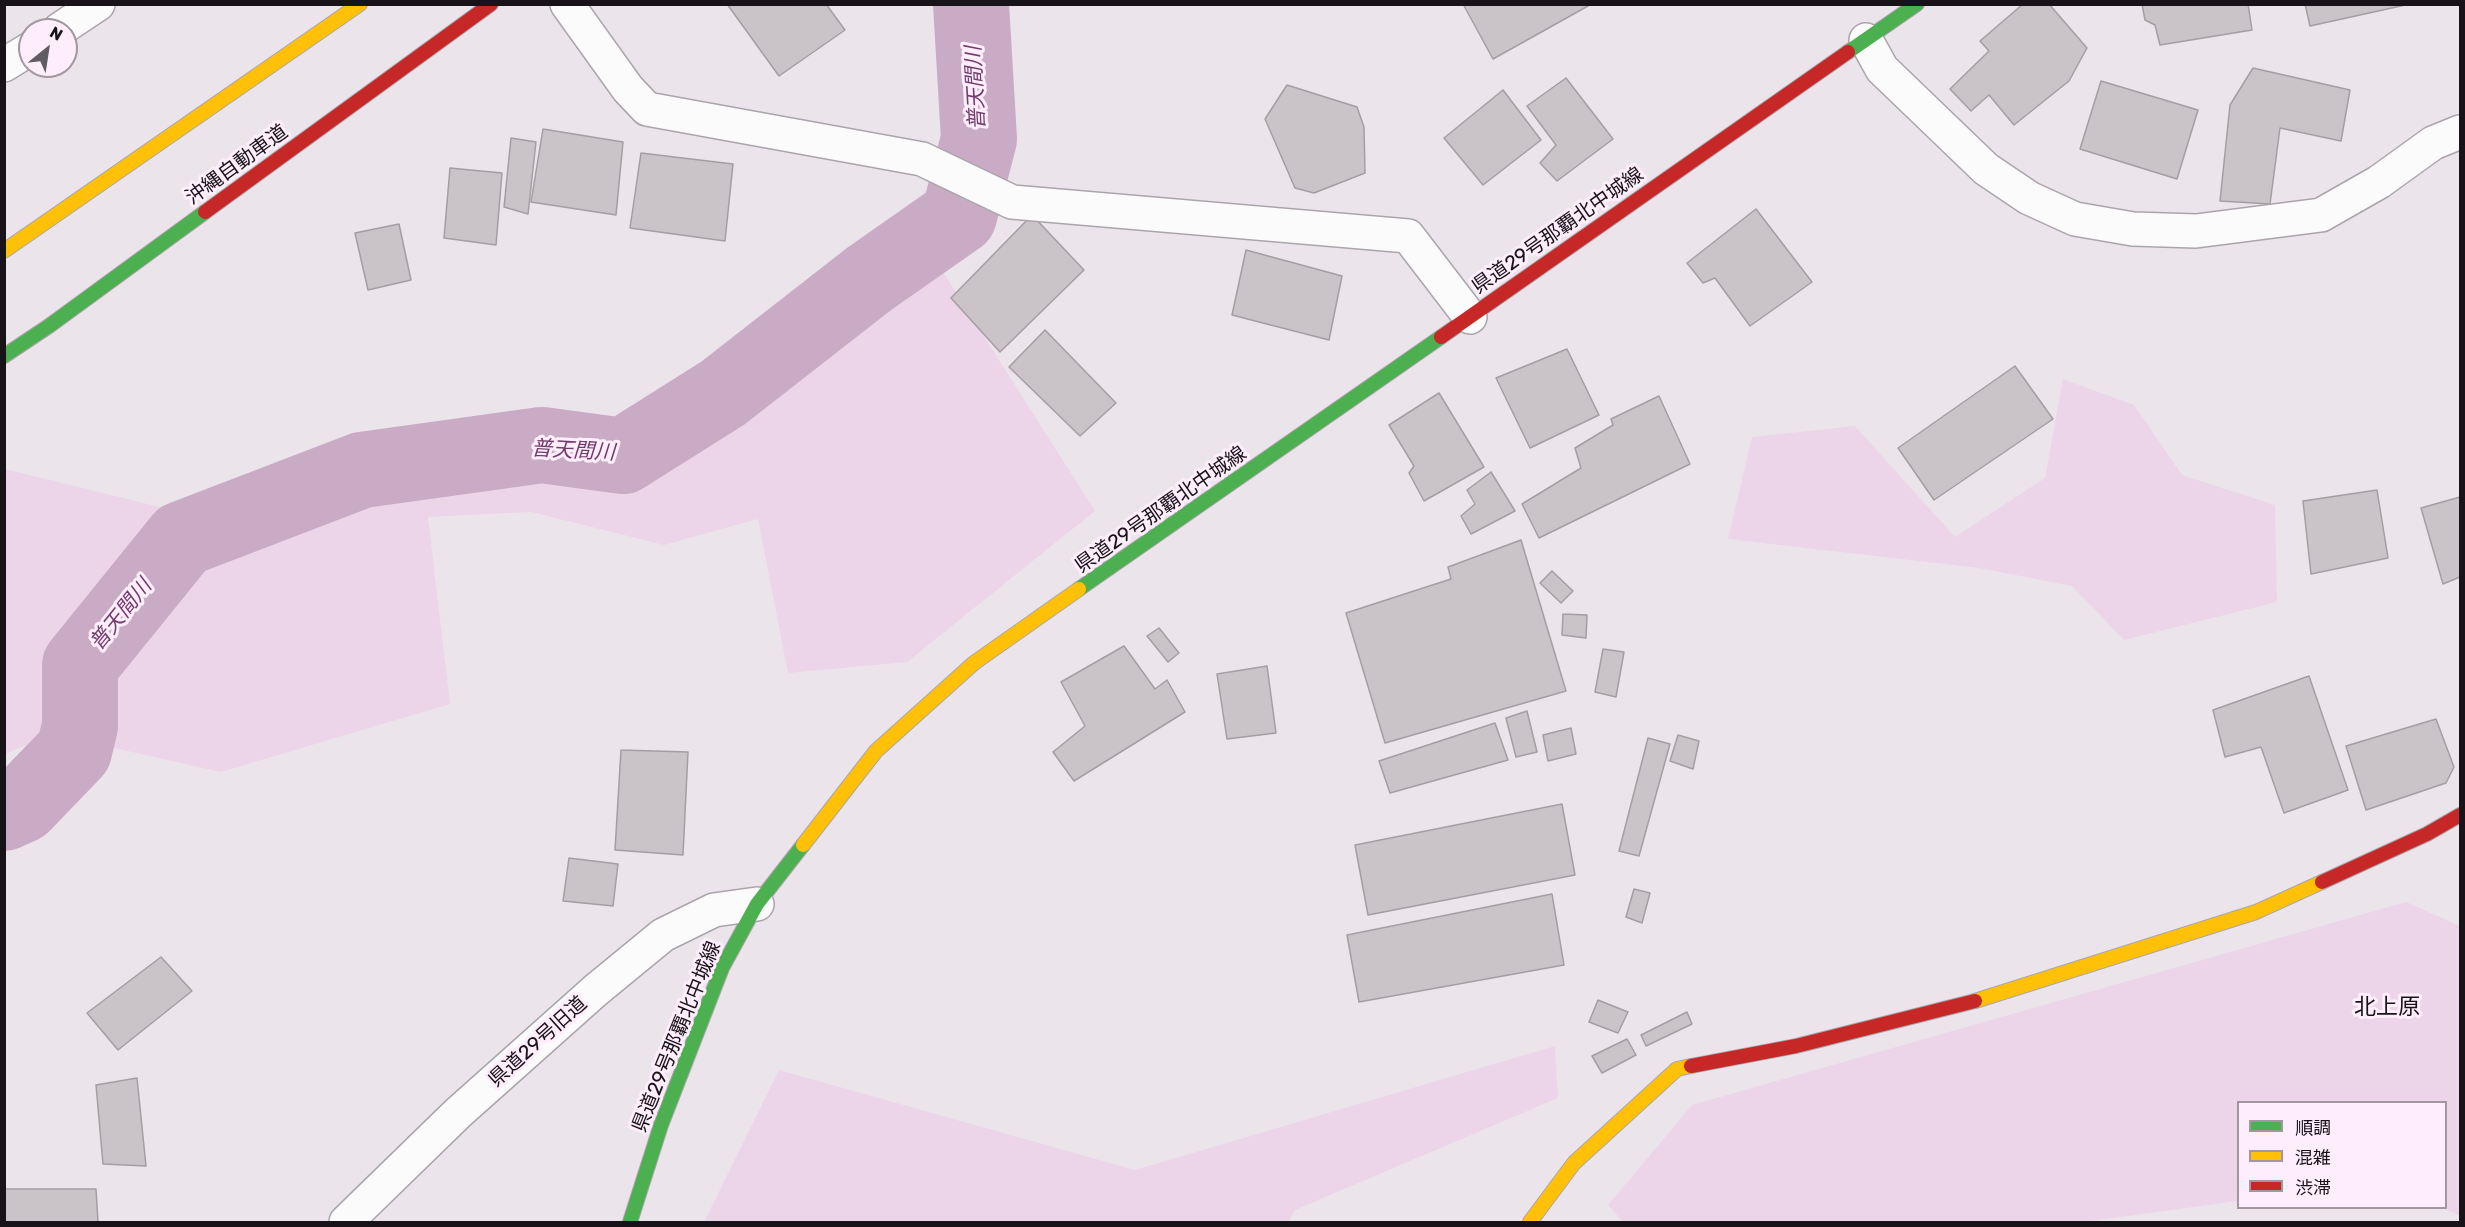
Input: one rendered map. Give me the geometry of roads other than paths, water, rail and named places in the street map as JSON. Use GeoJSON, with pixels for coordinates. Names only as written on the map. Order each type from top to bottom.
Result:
{"type":"FeatureCollection","features":[{"type":"Feature","properties":{"kind":"main road"},"geometry":{"type":"LineString","coordinates":[[4,251],[360,4]]}},
{"type":"Feature","properties":{"kind":"main road","name":"沖縄自動車道"},"geometry":{"type":"LineString","coordinates":[[4,356],[58,320],[490,4]]}},
{"type":"Feature","properties":{"kind":"main road","name":"県道29号那覇北中城線"},"geometry":{"type":"LineString","coordinates":[[630,1222],[661,1125],[723,968],[757,904],[876,751],[974,663],[1917,4]]}},
{"type":"Feature","properties":{"kind":"main road"},"geometry":{"type":"LineString","coordinates":[[1530,1222],[1574,1162],[1677,1069],[1796,1046],[1993,996],[2256,912],[2427,834],[2460,815]]}},
{"type":"Feature","properties":{"kind":"street"},"geometry":{"type":"LineString","coordinates":[[77,18],[98,4]]}},
{"type":"Feature","properties":{"kind":"street"},"geometry":{"type":"LineString","coordinates":[[567,4],[628,89],[647,109],[922,159],[1012,202],[1408,236],[1470,317]]}},
{"type":"Feature","properties":{"kind":"street"},"geometry":{"type":"LineString","coordinates":[[1866,40],[1882,69],[1986,169],[2029,198],[2075,219],[2133,229],[2196,231],[2321,215],[2379,182],[2433,143],[2460,132]]}},
{"type":"Feature","properties":{"kind":"street"},"geometry":{"type":"LineString","coordinates":[[4,65],[18,56]]}},
{"type":"Feature","properties":{"kind":"street","name":"県道29号旧道"},"geometry":{"type":"LineString","coordinates":[[346,1222],[458,1113],[596,990],[663,935],[714,910],[757,904]]}},
{"type":"Feature","properties":{"kind":"waterway","name":"普天間川"},"geometry":{"type":"LineString","coordinates":[[4,813],[22,805],[74,751],[80,726],[80,665],[182,539],[362,470],[542,445],[623,456],[723,393],[869,279],[959,216],[979,139],[971,4]]}},
{"type":"Feature","properties":{"kind":"district","name":"北上原"},"geometry":{"type":"Point","coordinates":[2387,1008]}}]}
